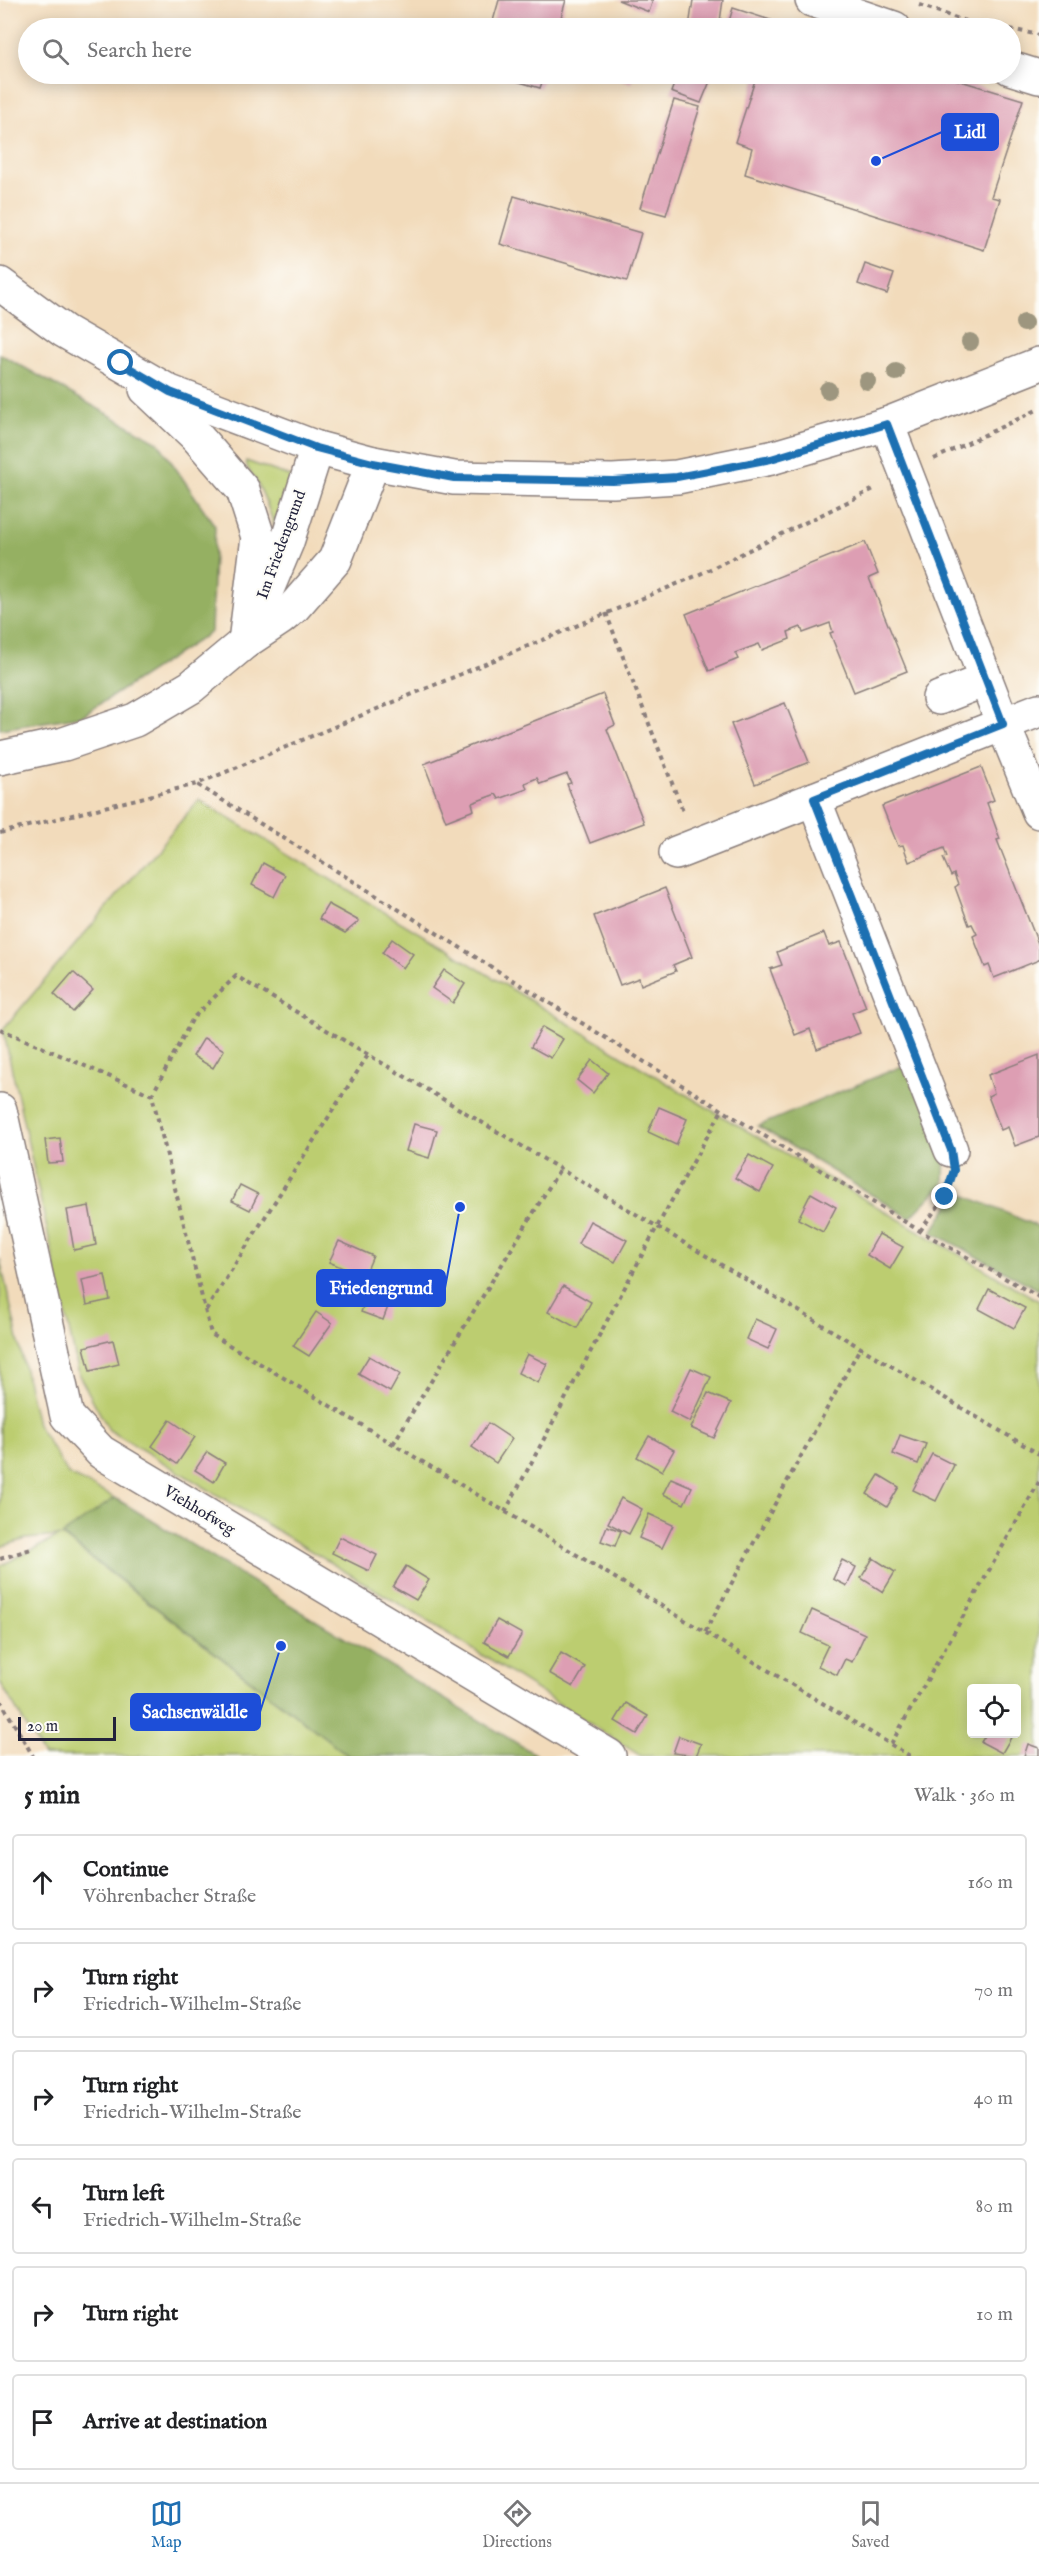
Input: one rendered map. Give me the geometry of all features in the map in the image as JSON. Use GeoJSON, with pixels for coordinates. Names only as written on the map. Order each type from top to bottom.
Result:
{"type":"FeatureCollection","features":[{"type":"Feature","properties":{"kind":"street"},"geometry":{"type":"LineString","coordinates":[[812,0],[904,16]]}},
{"type":"Feature","properties":{"kind":"street"},"geometry":{"type":"LineString","coordinates":[[1021,71],[1039,77]]}},
{"type":"Feature","properties":{"kind":"street"},"geometry":{"type":"LineString","coordinates":[[0,284],[64,331],[170,392],[316,448],[373,463],[454,478],[613,481],[677,477],[771,459],[887,424],[1039,364]]}},
{"type":"Feature","properties":{"kind":"street","name":"Im Friedengrund"},"geometry":{"type":"LineString","coordinates":[[121,363],[197,437],[243,490],[258,537],[244,642]]}},
{"type":"Feature","properties":{"kind":"street"},"geometry":{"type":"LineString","coordinates":[[887,424],[985,680],[1039,812]]}},
{"type":"Feature","properties":{"kind":"street","name":"Im Friedengrund"},"geometry":{"type":"LineString","coordinates":[[244,642],[287,542],[316,448]]}},
{"type":"Feature","properties":{"kind":"street","name":"Im Friedengrund"},"geometry":{"type":"LineString","coordinates":[[0,758],[64,744],[135,720],[191,687],[244,642],[294,607],[335,560],[373,463]]}},
{"type":"Feature","properties":{"kind":"street"},"geometry":{"type":"LineString","coordinates":[[939,698],[985,680]]}},
{"type":"Feature","properties":{"kind":"street"},"geometry":{"type":"LineString","coordinates":[[676,853],[1039,710]]}},
{"type":"Feature","properties":{"kind":"street"},"geometry":{"type":"LineString","coordinates":[[814,799],[951,1150]]}},
{"type":"Feature","properties":{"kind":"street","name":"Viehhofweg"},"geometry":{"type":"LineString","coordinates":[[0,1110],[67,1416],[101,1452],[609,1756]]}},
{"type":"Feature","properties":{"kind":"path"},"geometry":{"type":"LineString","coordinates":[[904,16],[925,18]]}},
{"type":"Feature","properties":{"kind":"path"},"geometry":{"type":"LineString","coordinates":[[1021,31],[1039,34]]}},
{"type":"Feature","properties":{"kind":"path"},"geometry":{"type":"LineString","coordinates":[[0,833],[197,784],[696,576],[1039,409]]}},
{"type":"Feature","properties":{"kind":"path"},"geometry":{"type":"LineString","coordinates":[[606,613],[686,819]]}},
{"type":"Feature","properties":{"kind":"path"},"geometry":{"type":"LineString","coordinates":[[197,784],[920,1231],[1039,1297]]}},
{"type":"Feature","properties":{"kind":"path"},"geometry":{"type":"LineString","coordinates":[[910,1756],[211,1334],[152,1095],[193,1018],[236,976],[1039,1454]]}},
{"type":"Feature","properties":{"kind":"path"},"geometry":{"type":"LineString","coordinates":[[0,1029],[152,1095]]}},
{"type":"Feature","properties":{"kind":"path"},"geometry":{"type":"LineString","coordinates":[[206,1311],[368,1055]]}},
{"type":"Feature","properties":{"kind":"path"},"geometry":{"type":"LineString","coordinates":[[505,1512],[722,1110]]}},
{"type":"Feature","properties":{"kind":"path"},"geometry":{"type":"LineString","coordinates":[[920,1231],[950,1188],[954,1170],[951,1150]]}},
{"type":"Feature","properties":{"kind":"path"},"geometry":{"type":"LineString","coordinates":[[393,1444],[560,1169]]}},
{"type":"Feature","properties":{"kind":"path"},"geometry":{"type":"LineString","coordinates":[[705,1632],[860,1348]]}},
{"type":"Feature","properties":{"kind":"path"},"geometry":{"type":"LineString","coordinates":[[891,1744],[1039,1482]]}},
{"type":"Feature","properties":{"kind":"path"},"geometry":{"type":"LineString","coordinates":[[0,1559],[34,1548]]}},
{"type":"Feature","properties":{"kind":"path"},"geometry":{"type":"LineString","coordinates":[[0,1700],[33,1756]]}},
{"type":"Feature","properties":{"kind":"green space"},"geometry":{"type":"Polygon","coordinates":[[[0,354],[158,442],[215,526],[211,632],[82,716],[0,729],[0,354]]]}},
{"type":"Feature","properties":{"kind":"green space"},"geometry":{"type":"Polygon","coordinates":[[[246,461],[292,477],[274,525],[262,493],[248,470],[246,461]]]}},
{"type":"Feature","properties":{"kind":"green space"},"geometry":{"type":"Polygon","coordinates":[[[199,800],[718,1114],[1039,1301],[1039,1756],[641,1756],[436,1626],[109,1430],[79,1375],[3,1029],[199,800]]]}},
{"type":"Feature","properties":{"kind":"green space"},"geometry":{"type":"Polygon","coordinates":[[[907,1064],[945,1145],[944,1183],[910,1218],[758,1126],[907,1064]]]}},
{"type":"Feature","properties":{"kind":"green space"},"geometry":{"type":"Polygon","coordinates":[[[957,1192],[1039,1227],[1039,1290],[932,1232],[957,1192]]]}},
{"type":"Feature","properties":{"kind":"green space"},"geometry":{"type":"Polygon","coordinates":[[[0,1259],[37,1424],[68,1474],[115,1498],[62,1536],[349,1756],[44,1756],[0,1682],[0,1566],[60,1536],[26,1539],[0,1547],[0,1259]]]}},
{"type":"Feature","properties":{"kind":"green space"},"geometry":{"type":"Polygon","coordinates":[[[115,1498],[538,1756],[349,1756],[62,1535],[115,1498]]]}},
{"type":"Feature","properties":{"kind":"building"},"geometry":{"type":"Polygon","coordinates":[[[499,0],[566,0],[561,18],[494,18],[499,0]]]}},
{"type":"Feature","properties":{"kind":"building"},"geometry":{"type":"Polygon","coordinates":[[[618,0],[653,0],[649,12],[618,0]]]}},
{"type":"Feature","properties":{"kind":"building"},"geometry":{"type":"Polygon","coordinates":[[[693,0],[723,0],[720,18],[690,18],[693,0]]]}},
{"type":"Feature","properties":{"kind":"building"},"geometry":{"type":"Polygon","coordinates":[[[733,8],[764,18],[730,18],[733,8]]]}},
{"type":"Feature","properties":{"kind":"building"},"geometry":{"type":"Polygon","coordinates":[[[527,84],[541,84],[540,88],[527,84]]]}},
{"type":"Feature","properties":{"kind":"building"},"geometry":{"type":"Polygon","coordinates":[[[674,84],[709,84],[701,103],[671,92],[674,84]]]}},
{"type":"Feature","properties":{"kind":"building"},"geometry":{"type":"Polygon","coordinates":[[[754,84],[971,84],[1023,100],[991,197],[1000,199],[984,250],[745,174],[752,148],[735,142],[754,84]]]}},
{"type":"Feature","properties":{"kind":"building"},"geometry":{"type":"Polygon","coordinates":[[[674,100],[700,107],[666,215],[640,208],[674,100]]]}},
{"type":"Feature","properties":{"kind":"building"},"geometry":{"type":"Polygon","coordinates":[[[514,196],[641,233],[627,281],[500,244],[514,196]]]}},
{"type":"Feature","properties":{"kind":"building"},"geometry":{"type":"Polygon","coordinates":[[[865,264],[894,274],[887,294],[858,284],[865,264]]]}},
{"type":"Feature","properties":{"kind":"building"},"geometry":{"type":"Polygon","coordinates":[[[865,542],[878,574],[869,578],[907,671],[854,692],[830,633],[833,632],[830,623],[803,633],[801,627],[788,632],[790,639],[762,650],[759,644],[735,653],[738,659],[709,671],[686,614],[865,542]]]}},
{"type":"Feature","properties":{"kind":"building"},"geometry":{"type":"Polygon","coordinates":[[[603,694],[615,725],[607,729],[644,823],[590,843],[567,784],[571,783],[567,774],[540,784],[537,778],[525,783],[527,789],[499,799],[496,794],[472,803],[474,810],[446,821],[424,764],[603,694]]]}},
{"type":"Feature","properties":{"kind":"building"},"geometry":{"type":"Polygon","coordinates":[[[785,703],[809,762],[755,784],[731,724],[785,703]]]}},
{"type":"Feature","properties":{"kind":"building"},"geometry":{"type":"Polygon","coordinates":[[[981,767],[994,800],[987,803],[1000,839],[997,840],[1039,946],[1039,960],[994,978],[989,965],[985,967],[973,936],[977,934],[972,924],[969,925],[955,887],[958,885],[954,874],[951,876],[943,858],[947,857],[944,848],[909,862],[903,845],[898,846],[882,806],[981,767]]]}},
{"type":"Feature","properties":{"kind":"building"},"geometry":{"type":"Polygon","coordinates":[[[263,863],[285,875],[274,897],[252,885],[263,863]]]}},
{"type":"Feature","properties":{"kind":"building"},"geometry":{"type":"Polygon","coordinates":[[[665,888],[692,957],[673,965],[676,971],[641,985],[639,978],[620,985],[594,916],[665,888]]]}},
{"type":"Feature","properties":{"kind":"building"},"geometry":{"type":"Polygon","coordinates":[[[328,904],[359,921],[345,933],[319,919],[328,904]]]}},
{"type":"Feature","properties":{"kind":"building"},"geometry":{"type":"Polygon","coordinates":[[[824,933],[829,946],[841,942],[866,1007],[852,1013],[860,1033],[817,1049],[810,1029],[795,1035],[770,969],[782,965],[777,952],[824,933]]]}},
{"type":"Feature","properties":{"kind":"building"},"geometry":{"type":"Polygon","coordinates":[[[392,939],[413,954],[403,968],[382,953],[392,939]]]}},
{"type":"Feature","properties":{"kind":"building"},"geometry":{"type":"Polygon","coordinates":[[[444,970],[465,984],[453,1003],[432,988],[444,970]]]}},
{"type":"Feature","properties":{"kind":"building"},"geometry":{"type":"Polygon","coordinates":[[[73,972],[93,990],[73,1012],[54,994],[73,972]]]}},
{"type":"Feature","properties":{"kind":"building"},"geometry":{"type":"Polygon","coordinates":[[[542,1027],[563,1039],[551,1058],[531,1047],[542,1027]]]}},
{"type":"Feature","properties":{"kind":"building"},"geometry":{"type":"Polygon","coordinates":[[[204,1038],[224,1050],[213,1068],[193,1056],[204,1038]]]}},
{"type":"Feature","properties":{"kind":"building"},"geometry":{"type":"Polygon","coordinates":[[[1039,1055],[1039,1137],[1015,1146],[1008,1127],[1001,1130],[988,1096],[994,1093],[988,1075],[1039,1055]]]}},
{"type":"Feature","properties":{"kind":"building"},"geometry":{"type":"Polygon","coordinates":[[[592,1060],[608,1073],[593,1093],[577,1080],[592,1060]]]}},
{"type":"Feature","properties":{"kind":"building"},"geometry":{"type":"Polygon","coordinates":[[[659,1107],[687,1119],[676,1145],[648,1132],[659,1107]]]}},
{"type":"Feature","properties":{"kind":"building"},"geometry":{"type":"Polygon","coordinates":[[[414,1124],[437,1130],[429,1158],[406,1151],[414,1124]]]}},
{"type":"Feature","properties":{"kind":"building"},"geometry":{"type":"Polygon","coordinates":[[[60,1138],[63,1162],[48,1163],[45,1140],[60,1138]]]}},
{"type":"Feature","properties":{"kind":"building"},"geometry":{"type":"Polygon","coordinates":[[[749,1155],[773,1168],[760,1192],[735,1178],[749,1155]]]}},
{"type":"Feature","properties":{"kind":"building"},"geometry":{"type":"Polygon","coordinates":[[[240,1185],[258,1194],[250,1210],[232,1201],[240,1185]]]}},
{"type":"Feature","properties":{"kind":"building"},"geometry":{"type":"Polygon","coordinates":[[[811,1193],[836,1207],[823,1232],[798,1219],[811,1193]]]}},
{"type":"Feature","properties":{"kind":"building"},"geometry":{"type":"Polygon","coordinates":[[[89,1206],[96,1245],[74,1250],[67,1210],[89,1206]]]}},
{"type":"Feature","properties":{"kind":"building"},"geometry":{"type":"Polygon","coordinates":[[[590,1221],[627,1240],[615,1262],[578,1244],[590,1221]]]}},
{"type":"Feature","properties":{"kind":"building"},"geometry":{"type":"Polygon","coordinates":[[[879,1234],[903,1247],[890,1269],[867,1255],[879,1234]]]}},
{"type":"Feature","properties":{"kind":"building"},"geometry":{"type":"Polygon","coordinates":[[[339,1241],[373,1256],[364,1277],[329,1262],[339,1241]]]}},
{"type":"Feature","properties":{"kind":"building"},"geometry":{"type":"Polygon","coordinates":[[[376,1272],[398,1280],[383,1320],[361,1312],[376,1272]]]}},
{"type":"Feature","properties":{"kind":"building"},"geometry":{"type":"Polygon","coordinates":[[[105,1275],[110,1300],[87,1305],[82,1280],[105,1275]]]}},
{"type":"Feature","properties":{"kind":"building"},"geometry":{"type":"Polygon","coordinates":[[[563,1286],[591,1302],[577,1328],[548,1312],[563,1286]]]}},
{"type":"Feature","properties":{"kind":"building"},"geometry":{"type":"Polygon","coordinates":[[[989,1289],[1025,1308],[1014,1328],[979,1309],[989,1289]]]}},
{"type":"Feature","properties":{"kind":"building"},"geometry":{"type":"Polygon","coordinates":[[[316,1312],[332,1323],[309,1356],[293,1346],[316,1312]]]}},
{"type":"Feature","properties":{"kind":"building"},"geometry":{"type":"Polygon","coordinates":[[[755,1319],[777,1329],[768,1349],[746,1339],[755,1319]]]}},
{"type":"Feature","properties":{"kind":"building"},"geometry":{"type":"Polygon","coordinates":[[[113,1340],[119,1364],[90,1371],[84,1347],[113,1340]]]}},
{"type":"Feature","properties":{"kind":"building"},"geometry":{"type":"Polygon","coordinates":[[[527,1354],[547,1364],[538,1383],[518,1373],[527,1354]]]}},
{"type":"Feature","properties":{"kind":"building"},"geometry":{"type":"Polygon","coordinates":[[[369,1356],[400,1374],[390,1392],[358,1374],[369,1356]]]}},
{"type":"Feature","properties":{"kind":"building"},"geometry":{"type":"Polygon","coordinates":[[[691,1368],[711,1377],[690,1422],[670,1412],[691,1368]]]}},
{"type":"Feature","properties":{"kind":"building"},"geometry":{"type":"Polygon","coordinates":[[[708,1393],[731,1403],[714,1438],[691,1428],[708,1393]]]}},
{"type":"Feature","properties":{"kind":"building"},"geometry":{"type":"Polygon","coordinates":[[[170,1420],[195,1437],[177,1464],[152,1446],[170,1420]]]}},
{"type":"Feature","properties":{"kind":"building"},"geometry":{"type":"Polygon","coordinates":[[[488,1423],[512,1439],[496,1463],[472,1447],[488,1423]]]}},
{"type":"Feature","properties":{"kind":"building"},"geometry":{"type":"Polygon","coordinates":[[[900,1435],[926,1444],[918,1464],[893,1454],[900,1435]]]}},
{"type":"Feature","properties":{"kind":"building"},"geometry":{"type":"Polygon","coordinates":[[[649,1436],[674,1450],[662,1471],[637,1457],[649,1436]]]}},
{"type":"Feature","properties":{"kind":"building"},"geometry":{"type":"Polygon","coordinates":[[[207,1452],[225,1463],[214,1482],[195,1470],[207,1452]]]}},
{"type":"Feature","properties":{"kind":"building"},"geometry":{"type":"Polygon","coordinates":[[[932,1454],[954,1465],[936,1501],[913,1490],[932,1454]]]}},
{"type":"Feature","properties":{"kind":"building"},"geometry":{"type":"Polygon","coordinates":[[[879,1475],[899,1487],[887,1507],[867,1494],[879,1475]]]}},
{"type":"Feature","properties":{"kind":"building"},"geometry":{"type":"Polygon","coordinates":[[[671,1478],[692,1487],[684,1504],[663,1494],[671,1478]]]}},
{"type":"Feature","properties":{"kind":"building"},"geometry":{"type":"Polygon","coordinates":[[[621,1498],[642,1509],[629,1534],[608,1523],[621,1498]]]}},
{"type":"Feature","properties":{"kind":"building"},"geometry":{"type":"Polygon","coordinates":[[[649,1514],[673,1525],[662,1548],[639,1538],[649,1514]]]}},
{"type":"Feature","properties":{"kind":"building"},"geometry":{"type":"Polygon","coordinates":[[[607,1526],[621,1531],[615,1546],[601,1541],[607,1526]]]}},
{"type":"Feature","properties":{"kind":"building"},"geometry":{"type":"Polygon","coordinates":[[[340,1537],[377,1555],[369,1571],[332,1553],[340,1537]]]}},
{"type":"Feature","properties":{"kind":"building"},"geometry":{"type":"Polygon","coordinates":[[[873,1558],[895,1572],[883,1592],[861,1578],[873,1558]]]}},
{"type":"Feature","properties":{"kind":"building"},"geometry":{"type":"Polygon","coordinates":[[[842,1560],[856,1567],[847,1586],[833,1579],[842,1560]]]}},
{"type":"Feature","properties":{"kind":"building"},"geometry":{"type":"Polygon","coordinates":[[[406,1566],[429,1580],[416,1600],[393,1587],[406,1566]]]}},
{"type":"Feature","properties":{"kind":"building"},"geometry":{"type":"Polygon","coordinates":[[[812,1610],[865,1634],[852,1662],[845,1659],[837,1675],[818,1666],[828,1645],[802,1633],[812,1610]]]}},
{"type":"Feature","properties":{"kind":"building"},"geometry":{"type":"Polygon","coordinates":[[[497,1620],[522,1634],[509,1656],[484,1642],[497,1620]]]}},
{"type":"Feature","properties":{"kind":"building"},"geometry":{"type":"Polygon","coordinates":[[[561,1653],[585,1667],[573,1687],[549,1673],[561,1653]]]}},
{"type":"Feature","properties":{"kind":"building"},"geometry":{"type":"Polygon","coordinates":[[[626,1703],[648,1716],[637,1734],[615,1721],[626,1703]]]}},
{"type":"Feature","properties":{"kind":"building"},"geometry":{"type":"Polygon","coordinates":[[[679,1736],[701,1744],[696,1756],[673,1753],[679,1736]]]}},
{"type":"Feature","properties":{"kind":"building"},"geometry":{"type":"Polygon","coordinates":[[[984,1738],[1011,1738],[1002,1753],[981,1742],[984,1738]]]}},
{"type":"Feature","properties":{"kind":"building"},"geometry":{"type":"Polygon","coordinates":[[[1028,1744],[1039,1748],[1039,1756],[1024,1756],[1028,1744]]]}},
{"type":"Feature","properties":{"kind":"place","name":"Lidl"},"geometry":{"type":"Point","coordinates":[876,161]}},
{"type":"Feature","properties":{"kind":"place","name":"Friedengrund"},"geometry":{"type":"Point","coordinates":[460,1207]}},
{"type":"Feature","properties":{"kind":"place","name":"Sachsenwäldle"},"geometry":{"type":"Point","coordinates":[281,1646]}},
{"type":"Feature","properties":{"kind":"route"},"geometry":{"type":"LineString","coordinates":[[121,363],[170,392],[316,448],[373,463],[454,478],[613,481],[677,477],[771,459],[887,424],[1003,724],[814,799],[951,1150],[954,1170],[950,1188],[945,1197]]}}]}
